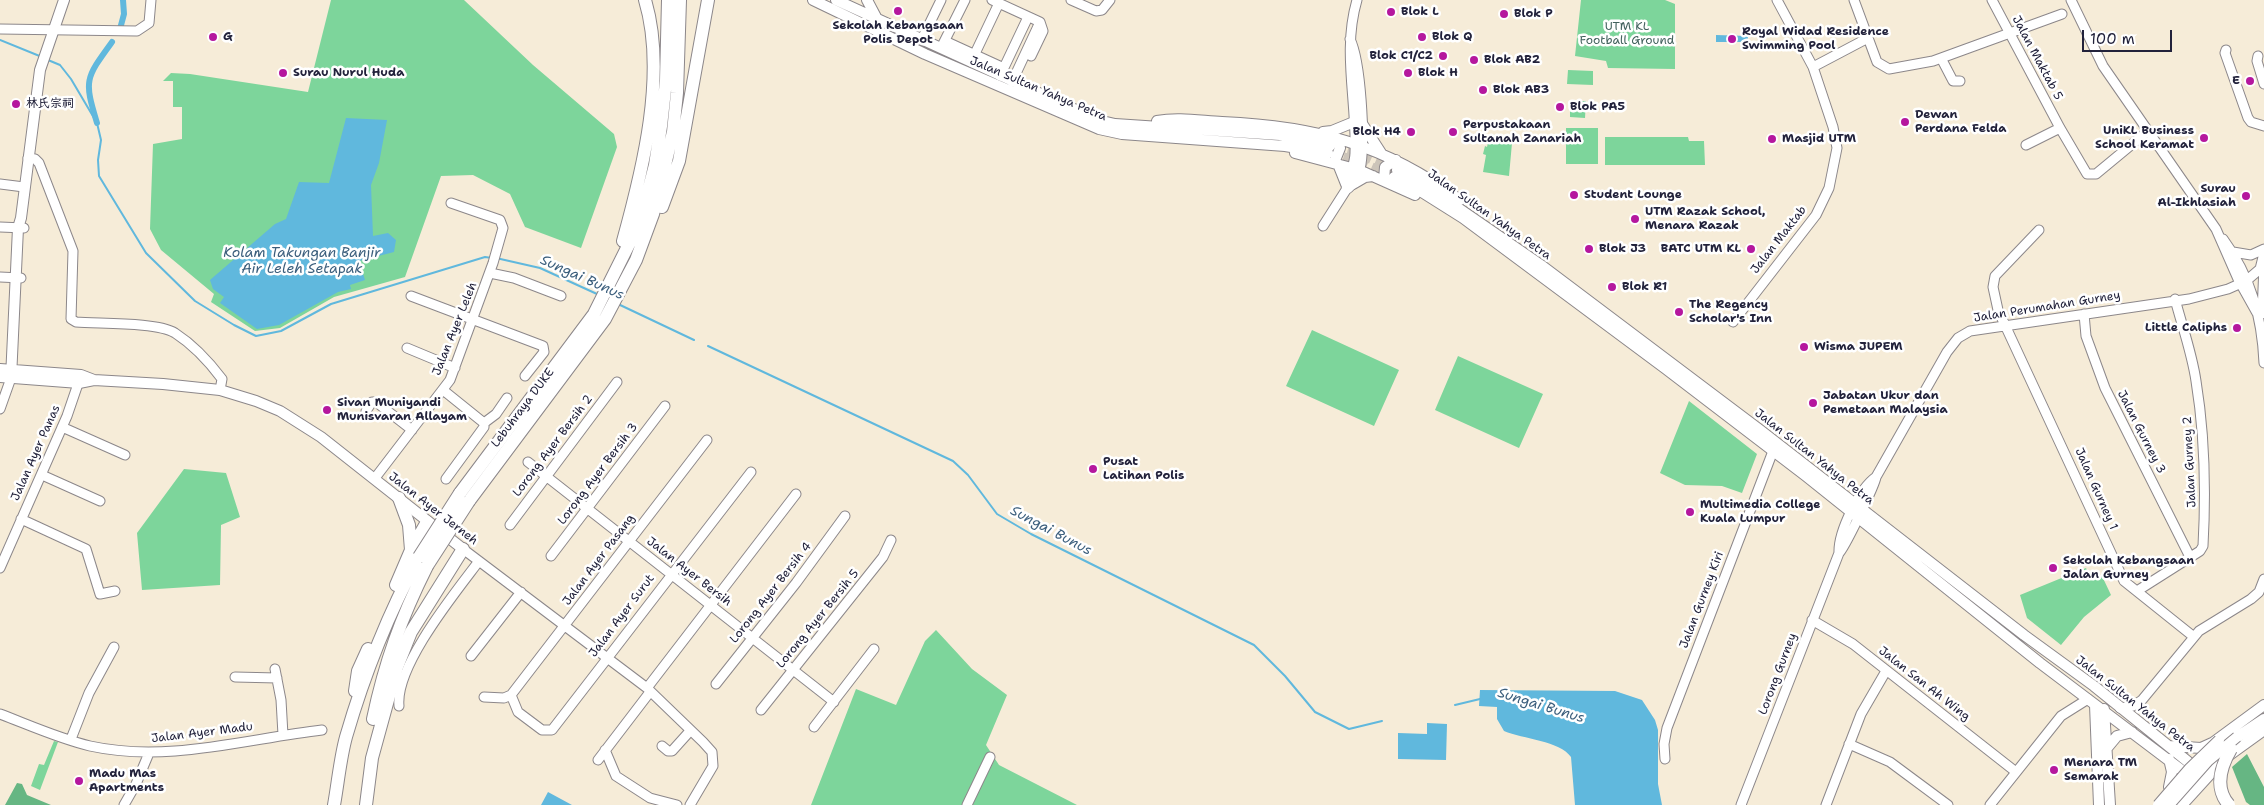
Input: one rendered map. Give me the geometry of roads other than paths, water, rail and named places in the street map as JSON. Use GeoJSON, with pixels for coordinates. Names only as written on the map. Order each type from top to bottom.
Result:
{"type":"FeatureCollection","features":[{"type":"Feature","properties":{"kind":"highway"},"geometry":{"type":"LineString","coordinates":[[614,276],[632,212],[650,114],[653,81],[652,39],[646,0]]}},
{"type":"Feature","properties":{"kind":"highway","name":"Lebuhraya DUKE"},"geometry":{"type":"LineString","coordinates":[[612,295],[614,276],[643,211],[655,165],[666,80],[668,0]]}},
{"type":"Feature","properties":{"kind":"highway","name":"Lebuhraya DUKE"},"geometry":{"type":"LineString","coordinates":[[334,805],[346,739],[368,671],[396,602],[419,558],[600,316],[636,260],[653,214],[666,168],[677,93],[680,0]]}},
{"type":"Feature","properties":{"kind":"highway"},"geometry":{"type":"LineString","coordinates":[[636,260],[654,231],[679,161],[708,0]]}},
{"type":"Feature","properties":{"kind":"highway"},"geometry":{"type":"LineString","coordinates":[[704,22],[718,0]]}},
{"type":"Feature","properties":{"kind":"highway"},"geometry":{"type":"LineString","coordinates":[[399,498],[419,558]]}},
{"type":"Feature","properties":{"kind":"highway"},"geometry":{"type":"LineString","coordinates":[[419,558],[427,522]]}},
{"type":"Feature","properties":{"kind":"highway"},"geometry":{"type":"LineString","coordinates":[[366,805],[372,758],[397,667],[411,632],[463,549]]}},
{"type":"Feature","properties":{"kind":"highway","name":"Lebuhraya DUKE"},"geometry":{"type":"LineString","coordinates":[[360,805],[363,767],[384,668],[419,558]]}},
{"type":"Feature","properties":{"kind":"highway"},"geometry":{"type":"LineString","coordinates":[[2229,805],[2222,792],[2220,776],[2223,764],[2237,737]]}},
{"type":"Feature","properties":{"kind":"main road"},"geometry":{"type":"LineString","coordinates":[[15,374],[17,278],[24,188],[40,76],[64,0]]}},
{"type":"Feature","properties":{"kind":"main road"},"geometry":{"type":"LineString","coordinates":[[55,29],[69,0]]}},
{"type":"Feature","properties":{"kind":"main road","name":"Jalan Sultan Yahya Petra"},"geometry":{"type":"LineString","coordinates":[[813,0],[889,38],[1082,123],[1113,132],[1294,147],[1331,146]]}},
{"type":"Feature","properties":{"kind":"main road","name":"Jalan Sultan Yahya Petra"},"geometry":{"type":"LineString","coordinates":[[836,0],[922,39],[943,45],[973,58],[1002,72],[1012,82],[1098,120],[1115,124],[1280,135],[1331,146]]}},
{"type":"Feature","properties":{"kind":"main road"},"geometry":{"type":"LineString","coordinates":[[866,0],[877,18]]}},
{"type":"Feature","properties":{"kind":"main road"},"geometry":{"type":"LineString","coordinates":[[849,19],[860,17],[866,13],[889,38]]}},
{"type":"Feature","properties":{"kind":"main road"},"geometry":{"type":"LineString","coordinates":[[1143,125],[1164,120],[1182,120],[1271,124],[1319,132],[1332,131],[1358,122],[1393,172],[1426,200],[1490,244],[1510,248]]}},
{"type":"Feature","properties":{"kind":"main road"},"geometry":{"type":"LineString","coordinates":[[1319,132],[1331,146],[1340,148],[1336,163],[1349,186],[1365,177],[1393,172]]}},
{"type":"Feature","properties":{"kind":"main road"},"geometry":{"type":"LineString","coordinates":[[1156,137],[1167,141],[1298,154],[1336,163],[1373,176]]}},
{"type":"Feature","properties":{"kind":"main road"},"geometry":{"type":"LineString","coordinates":[[1331,146],[1359,144],[1381,153]]}},
{"type":"Feature","properties":{"kind":"main road","name":"Jalan Sultan Yahya Petra"},"geometry":{"type":"LineString","coordinates":[[1393,172],[1422,183],[1691,382],[1856,511],[2105,713],[2169,759],[2187,767]]}},
{"type":"Feature","properties":{"kind":"main road","name":"Jalan Ayer Jerneh"},"geometry":{"type":"LineString","coordinates":[[0,369],[15,374],[220,390],[272,408],[296,420],[375,478],[427,522],[463,549]]}},
{"type":"Feature","properties":{"kind":"main road","name":"Jalan Ayer Jerneh"},"geometry":{"type":"LineString","coordinates":[[0,377],[15,374]]}},
{"type":"Feature","properties":{"kind":"main road","name":"Jalan Sultan Yahya Petra"},"geometry":{"type":"LineString","coordinates":[[1691,382],[1773,451],[2094,686],[2167,746],[2187,767],[2204,781]]}},
{"type":"Feature","properties":{"kind":"main road"},"geometry":{"type":"LineString","coordinates":[[2094,686],[2101,698],[2105,713],[2110,805]]}},
{"type":"Feature","properties":{"kind":"main road"},"geometry":{"type":"LineString","coordinates":[[2092,702],[2099,805]]}},
{"type":"Feature","properties":{"kind":"main road"},"geometry":{"type":"LineString","coordinates":[[2154,805],[2187,767],[2212,743],[2264,705]]}},
{"type":"Feature","properties":{"kind":"main road"},"geometry":{"type":"LineString","coordinates":[[2158,805],[2219,740],[2264,710]]}},
{"type":"Feature","properties":{"kind":"main road"},"geometry":{"type":"LineString","coordinates":[[2169,805],[2208,761],[2237,737],[2264,719]]}},
{"type":"Feature","properties":{"kind":"main road"},"geometry":{"type":"LineString","coordinates":[[2182,805],[2224,759],[2264,730]]}},
{"type":"Feature","properties":{"kind":"main road"},"geometry":{"type":"LineString","coordinates":[[2107,748],[2117,736],[2132,732]]}},
{"type":"Feature","properties":{"kind":"main road"},"geometry":{"type":"LineString","coordinates":[[2167,746],[2194,748],[2212,743]]}},
{"type":"Feature","properties":{"kind":"main road"},"geometry":{"type":"LineString","coordinates":[[2169,759],[2172,772],[2170,787]]}},
{"type":"Feature","properties":{"kind":"street"},"geometry":{"type":"LineString","coordinates":[[0,29],[137,31],[149,23],[151,0]]}},
{"type":"Feature","properties":{"kind":"street"},"geometry":{"type":"LineString","coordinates":[[866,0],[866,13]]}},
{"type":"Feature","properties":{"kind":"street"},"geometry":{"type":"LineString","coordinates":[[922,39],[941,0]]}},
{"type":"Feature","properties":{"kind":"street"},"geometry":{"type":"LineString","coordinates":[[943,45],[965,0]]}},
{"type":"Feature","properties":{"kind":"street"},"geometry":{"type":"LineString","coordinates":[[1071,0],[1096,11],[1102,10],[1110,0]]}},
{"type":"Feature","properties":{"kind":"street"},"geometry":{"type":"LineString","coordinates":[[1323,226],[1349,186],[1356,169],[1359,144],[1355,49],[1350,39],[1351,22],[1357,0]]}},
{"type":"Feature","properties":{"kind":"street","name":"Jalan Maktab"},"geometry":{"type":"LineString","coordinates":[[1733,322],[1816,215],[1829,188],[1836,148],[1836,138],[1813,66],[1777,0]]}},
{"type":"Feature","properties":{"kind":"street"},"geometry":{"type":"LineString","coordinates":[[1854,0],[1877,62],[1890,69],[1940,58],[2062,14]]}},
{"type":"Feature","properties":{"kind":"street","name":"Jalan Maktab 5"},"geometry":{"type":"LineString","coordinates":[[1992,0],[2084,172],[2092,176],[2148,131]]}},
{"type":"Feature","properties":{"kind":"street"},"geometry":{"type":"LineString","coordinates":[[2071,0],[2103,66],[2232,252],[2242,280]]}},
{"type":"Feature","properties":{"kind":"street"},"geometry":{"type":"LineString","coordinates":[[973,58],[995,2],[1040,22],[1043,31],[1031,56]]}},
{"type":"Feature","properties":{"kind":"street"},"geometry":{"type":"LineString","coordinates":[[1002,72],[1028,17]]}},
{"type":"Feature","properties":{"kind":"street"},"geometry":{"type":"LineString","coordinates":[[1012,82],[1040,22]]}},
{"type":"Feature","properties":{"kind":"street"},"geometry":{"type":"LineString","coordinates":[[0,23],[47,24],[55,29]]}},
{"type":"Feature","properties":{"kind":"street"},"geometry":{"type":"LineString","coordinates":[[1813,66],[1868,38]]}},
{"type":"Feature","properties":{"kind":"street"},"geometry":{"type":"LineString","coordinates":[[2226,50],[2225,53],[2248,118],[2251,122],[2264,126]]}},
{"type":"Feature","properties":{"kind":"street"},"geometry":{"type":"LineString","coordinates":[[2258,56],[2257,61],[2264,84]]}},
{"type":"Feature","properties":{"kind":"street"},"geometry":{"type":"LineString","coordinates":[[1940,58],[1952,81],[1960,80]]}},
{"type":"Feature","properties":{"kind":"street"},"geometry":{"type":"LineString","coordinates":[[2026,145],[2060,128]]}},
{"type":"Feature","properties":{"kind":"street"},"geometry":{"type":"LineString","coordinates":[[28,158],[35,159],[39,163],[73,252],[71,319],[76,322],[159,327],[174,333],[214,369],[222,379],[220,390]]}},
{"type":"Feature","properties":{"kind":"street"},"geometry":{"type":"LineString","coordinates":[[0,184],[24,188]]}},
{"type":"Feature","properties":{"kind":"street","name":"Jalan Ayer Leleh"},"geometry":{"type":"LineString","coordinates":[[375,478],[443,390],[455,368],[494,263],[503,228],[500,220],[451,202]]}},
{"type":"Feature","properties":{"kind":"street"},"geometry":{"type":"LineString","coordinates":[[0,227],[21,225]]}},
{"type":"Feature","properties":{"kind":"street"},"geometry":{"type":"LineString","coordinates":[[2216,229],[2242,280],[2255,299],[2262,329]]}},
{"type":"Feature","properties":{"kind":"street","name":"Jalan Gurney 1"},"geometry":{"type":"LineString","coordinates":[[2039,230],[1998,272],[1993,281],[1993,294],[1996,306],[2007,326],[2124,581],[2194,638]]}},
{"type":"Feature","properties":{"kind":"street"},"geometry":{"type":"LineString","coordinates":[[2232,252],[2263,257]]}},
{"type":"Feature","properties":{"kind":"street"},"geometry":{"type":"LineString","coordinates":[[2242,280],[2260,269],[2263,257]]}},
{"type":"Feature","properties":{"kind":"street"},"geometry":{"type":"LineString","coordinates":[[2263,257],[2262,329],[2264,363]]}},
{"type":"Feature","properties":{"kind":"street"},"geometry":{"type":"LineString","coordinates":[[490,273],[514,278],[561,296]]}},
{"type":"Feature","properties":{"kind":"street"},"geometry":{"type":"LineString","coordinates":[[0,278],[17,278]]}},
{"type":"Feature","properties":{"kind":"street","name":"Jalan Perumahan Gurney"},"geometry":{"type":"LineString","coordinates":[[1856,511],[1875,487],[1876,477],[1952,344],[1970,331],[2179,298],[2189,299],[2220,291],[2242,280]]}},
{"type":"Feature","properties":{"kind":"street"},"geometry":{"type":"LineString","coordinates":[[411,296],[545,349],[525,376]]}},
{"type":"Feature","properties":{"kind":"street","name":"Jalan Gurney 2"},"geometry":{"type":"LineString","coordinates":[[2136,590],[2200,551],[2203,546],[2206,488],[2196,380],[2179,298]]}},
{"type":"Feature","properties":{"kind":"street","name":"Jalan Gurney 3"},"geometry":{"type":"LineString","coordinates":[[2084,314],[2086,336],[2105,388],[2190,557]]}},
{"type":"Feature","properties":{"kind":"street"},"geometry":{"type":"LineString","coordinates":[[407,348],[455,368]]}},
{"type":"Feature","properties":{"kind":"street"},"geometry":{"type":"LineString","coordinates":[[0,409],[15,374]]}},
{"type":"Feature","properties":{"kind":"street","name":"Jalan Ayer Panas"},"geometry":{"type":"LineString","coordinates":[[0,567],[42,475],[80,379]]}},
{"type":"Feature","properties":{"kind":"street","name":"Lorong Ayer Bersih 2"},"geometry":{"type":"LineString","coordinates":[[510,524],[616,382]]}},
{"type":"Feature","properties":{"kind":"street"},"geometry":{"type":"LineString","coordinates":[[443,390],[484,423]]}},
{"type":"Feature","properties":{"kind":"street"},"geometry":{"type":"LineString","coordinates":[[446,479],[482,430],[484,423],[496,414],[507,398]]}},
{"type":"Feature","properties":{"kind":"street"},"geometry":{"type":"LineString","coordinates":[[366,411],[372,402],[376,402],[412,430]]}},
{"type":"Feature","properties":{"kind":"street","name":"Lorong Ayer Bersih 3"},"geometry":{"type":"LineString","coordinates":[[551,556],[664,406]]}},
{"type":"Feature","properties":{"kind":"street"},"geometry":{"type":"LineString","coordinates":[[62,427],[125,455]]}},
{"type":"Feature","properties":{"kind":"street","name":"Jalan Ayer Pasang"},"geometry":{"type":"LineString","coordinates":[[511,695],[707,440]]}},
{"type":"Feature","properties":{"kind":"street","name":"Jalan Gurney Kiri"},"geometry":{"type":"LineString","coordinates":[[1665,759],[1664,744],[1667,728],[1773,451]]}},
{"type":"Feature","properties":{"kind":"street","name":"Jalan Ayer Bersih"},"geometry":{"type":"LineString","coordinates":[[528,462],[834,702]]}},
{"type":"Feature","properties":{"kind":"street","name":"Jalan Ayer Surut"},"geometry":{"type":"LineString","coordinates":[[511,695],[518,712],[542,730],[552,730],[751,472]]}},
{"type":"Feature","properties":{"kind":"street"},"geometry":{"type":"LineString","coordinates":[[42,475],[100,501]]}},
{"type":"Feature","properties":{"kind":"street"},"geometry":{"type":"LineString","coordinates":[[598,760],[648,690],[796,494]]}},
{"type":"Feature","properties":{"kind":"street","name":"Lorong Gurney"},"geometry":{"type":"LineString","coordinates":[[1741,805],[1839,553],[1838,545],[1856,511]]}},
{"type":"Feature","properties":{"kind":"street","name":"Lorong Ayer Bersih 4"},"geometry":{"type":"LineString","coordinates":[[716,684],[845,516]]}},
{"type":"Feature","properties":{"kind":"street"},"geometry":{"type":"LineString","coordinates":[[21,519],[86,549],[100,594],[115,591]]}},
{"type":"Feature","properties":{"kind":"street","name":"Lorong Ayer Bersih 5"},"geometry":{"type":"LineString","coordinates":[[760,710],[883,558],[891,540]]}},
{"type":"Feature","properties":{"kind":"street","name":"Jalan Ayer Jerneh"},"geometry":{"type":"LineString","coordinates":[[463,549],[648,690],[712,752],[713,766],[690,805]]}},
{"type":"Feature","properties":{"kind":"street"},"geometry":{"type":"LineString","coordinates":[[399,706],[398,693],[416,653],[436,618],[480,561]]}},
{"type":"Feature","properties":{"kind":"street"},"geometry":{"type":"LineString","coordinates":[[2120,708],[2133,706],[2142,700],[2199,631],[2251,599],[2259,592],[2264,579]]}},
{"type":"Feature","properties":{"kind":"street"},"geometry":{"type":"LineString","coordinates":[[471,656],[521,592]]}},
{"type":"Feature","properties":{"kind":"street","name":"Jalan San Ah Wing"},"geometry":{"type":"LineString","coordinates":[[1812,620],[1853,644],[2016,772]]}},
{"type":"Feature","properties":{"kind":"street"},"geometry":{"type":"LineString","coordinates":[[71,739],[89,692],[114,647]]}},
{"type":"Feature","properties":{"kind":"street"},"geometry":{"type":"LineString","coordinates":[[814,727],[874,649]]}},
{"type":"Feature","properties":{"kind":"street"},"geometry":{"type":"LineString","coordinates":[[1826,805],[1865,704],[1886,671]]}},
{"type":"Feature","properties":{"kind":"street"},"geometry":{"type":"LineString","coordinates":[[235,678],[276,674],[281,700],[283,735]]}},
{"type":"Feature","properties":{"kind":"street"},"geometry":{"type":"LineString","coordinates":[[484,696],[504,698],[511,695]]}},
{"type":"Feature","properties":{"kind":"street"},"geometry":{"type":"LineString","coordinates":[[2136,721],[2142,700]]}},
{"type":"Feature","properties":{"kind":"street"},"geometry":{"type":"LineString","coordinates":[[1990,805],[2061,716],[2092,702]]}},
{"type":"Feature","properties":{"kind":"street","name":"Jalan Ayer Madu"},"geometry":{"type":"LineString","coordinates":[[0,714],[71,739],[111,750],[149,753],[224,746],[322,730]]}},
{"type":"Feature","properties":{"kind":"street"},"geometry":{"type":"LineString","coordinates":[[662,746],[668,751],[672,751],[690,731]]}},
{"type":"Feature","properties":{"kind":"street"},"geometry":{"type":"LineString","coordinates":[[1849,744],[1890,762],[1948,805]]}},
{"type":"Feature","properties":{"kind":"street"},"geometry":{"type":"LineString","coordinates":[[605,750],[616,776],[650,798],[677,805]]}},
{"type":"Feature","properties":{"kind":"street"},"geometry":{"type":"LineString","coordinates":[[124,805],[136,784],[149,753]]}},
{"type":"Feature","properties":{"kind":"street"},"geometry":{"type":"LineString","coordinates":[[967,805],[990,757]]}},
{"type":"Feature","properties":{"kind":"water","name":"Royal Widad Residence Swimming Pool"},"geometry":{"type":"Polygon","coordinates":[[[1716,35],[1748,36],[1748,42],[1716,42],[1716,35]]]}},
{"type":"Feature","properties":{"kind":"water","name":"Kolam Takungan Banjir Air Leleh Setapak"},"geometry":{"type":"Polygon","coordinates":[[[346,118],[387,120],[379,163],[371,185],[373,236],[388,233],[396,240],[394,252],[359,261],[365,280],[350,285],[351,289],[338,292],[279,325],[257,329],[220,303],[224,297],[213,289],[210,280],[275,224],[286,219],[299,182],[329,183],[346,118]]]}},
{"type":"Feature","properties":{"kind":"water"},"geometry":{"type":"Polygon","coordinates":[[[1480,690],[1615,691],[1642,700],[1655,720],[1658,730],[1658,784],[1662,805],[1575,805],[1571,757],[1559,747],[1504,731],[1497,719],[1497,707],[1479,706],[1480,690]]]}},
{"type":"Feature","properties":{"kind":"water"},"geometry":{"type":"Polygon","coordinates":[[[1427,723],[1447,724],[1446,760],[1398,759],[1398,733],[1427,734],[1427,723]]]}},
{"type":"Feature","properties":{"kind":"water"},"geometry":{"type":"Polygon","coordinates":[[[548,792],[572,805],[541,805],[548,792]]]}},
{"type":"Feature","properties":{"kind":"waterway"},"geometry":{"type":"LineString","coordinates":[[120,29],[124,14],[123,0]]}},
{"type":"Feature","properties":{"kind":"waterway","name":"Sungai Bunus"},"geometry":{"type":"LineString","coordinates":[[0,40],[42,57]]}},
{"type":"Feature","properties":{"kind":"waterway"},"geometry":{"type":"LineString","coordinates":[[97,123],[90,97],[90,80],[96,64],[112,42]]}},
{"type":"Feature","properties":{"kind":"waterway","name":"Sungai Bunus"},"geometry":{"type":"LineString","coordinates":[[48,60],[60,65],[71,79],[97,123],[101,140],[98,160],[99,176],[146,253],[195,301],[256,336],[281,331],[331,304],[485,257],[492,258]]}},
{"type":"Feature","properties":{"kind":"waterway","name":"Sungai Bunus"},"geometry":{"type":"LineString","coordinates":[[496,258],[540,268],[597,294]]}},
{"type":"Feature","properties":{"kind":"waterway","name":"Sungai Bunus"},"geometry":{"type":"LineString","coordinates":[[618,304],[694,340]]}},
{"type":"Feature","properties":{"kind":"waterway","name":"Sungai Bunus"},"geometry":{"type":"LineString","coordinates":[[708,346],[953,461],[968,475],[997,514],[1031,534],[1254,645],[1285,676],[1315,712],[1349,729],[1382,721]]}},
{"type":"Feature","properties":{"kind":"waterway","name":"Sungai Bunus"},"geometry":{"type":"LineString","coordinates":[[1455,705],[1480,699]]}},
{"type":"Feature","properties":{"kind":"tunnel"},"geometry":{"type":"LineString","coordinates":[[1333,147],[1362,155],[1394,169]]}},
{"type":"Feature","properties":{"kind":"tunnel"},"geometry":{"type":"LineString","coordinates":[[1329,153],[1362,163],[1394,177]]}},
{"type":"Feature","properties":{"kind":"place","name":"Sekolah Kebangsaan Polis Depot"},"geometry":{"type":"Point","coordinates":[898,11]}},
{"type":"Feature","properties":{"kind":"place","name":"Blok L"},"geometry":{"type":"Point","coordinates":[1391,12]}},
{"type":"Feature","properties":{"kind":"place","name":"Blok P"},"geometry":{"type":"Point","coordinates":[1504,14]}},
{"type":"Feature","properties":{"kind":"place","name":"G"},"geometry":{"type":"Point","coordinates":[213,37]}},
{"type":"Feature","properties":{"kind":"place","name":"Blok Q"},"geometry":{"type":"Point","coordinates":[1422,37]}},
{"type":"Feature","properties":{"kind":"place","name":"Royal Widad Residence Swimming Pool"},"geometry":{"type":"Point","coordinates":[1732,39]}},
{"type":"Feature","properties":{"kind":"place","name":"Blok C1/C2"},"geometry":{"type":"Point","coordinates":[1443,56]}},
{"type":"Feature","properties":{"kind":"place","name":"Blok AB2"},"geometry":{"type":"Point","coordinates":[1474,60]}},
{"type":"Feature","properties":{"kind":"place","name":"Surau Nurul Huda"},"geometry":{"type":"Point","coordinates":[283,73]}},
{"type":"Feature","properties":{"kind":"place","name":"Blok H"},"geometry":{"type":"Point","coordinates":[1408,73]}},
{"type":"Feature","properties":{"kind":"place","name":"E"},"geometry":{"type":"Point","coordinates":[2250,81]}},
{"type":"Feature","properties":{"kind":"place","name":"Blok AB3"},"geometry":{"type":"Point","coordinates":[1483,90]}},
{"type":"Feature","properties":{"kind":"place","name":"林氏宗祠"},"geometry":{"type":"Point","coordinates":[16,104]}},
{"type":"Feature","properties":{"kind":"place","name":"Blok PA5"},"geometry":{"type":"Point","coordinates":[1560,107]}},
{"type":"Feature","properties":{"kind":"place","name":"Dewan Perdana Felda"},"geometry":{"type":"Point","coordinates":[1905,122]}},
{"type":"Feature","properties":{"kind":"place","name":"Blok H4"},"geometry":{"type":"Point","coordinates":[1411,132]}},
{"type":"Feature","properties":{"kind":"place","name":"Perpustakaan Sultanah Zanariah"},"geometry":{"type":"Point","coordinates":[1453,132]}},
{"type":"Feature","properties":{"kind":"place","name":"UniKL Business School Keramat"},"geometry":{"type":"Point","coordinates":[2204,138]}},
{"type":"Feature","properties":{"kind":"place","name":"Masjid UTM"},"geometry":{"type":"Point","coordinates":[1772,139]}},
{"type":"Feature","properties":{"kind":"place","name":"Student Lounge"},"geometry":{"type":"Point","coordinates":[1574,195]}},
{"type":"Feature","properties":{"kind":"place","name":"Surau Al-Ikhlasiah"},"geometry":{"type":"Point","coordinates":[2246,196]}},
{"type":"Feature","properties":{"kind":"place","name":"UTM Razak School, Menara Razak"},"geometry":{"type":"Point","coordinates":[1635,219]}},
{"type":"Feature","properties":{"kind":"place","name":"Blok J3"},"geometry":{"type":"Point","coordinates":[1589,249]}},
{"type":"Feature","properties":{"kind":"place","name":"BATC UTM KL"},"geometry":{"type":"Point","coordinates":[1751,249]}},
{"type":"Feature","properties":{"kind":"place","name":"Blok R1"},"geometry":{"type":"Point","coordinates":[1612,287]}},
{"type":"Feature","properties":{"kind":"place","name":"The Regency Scholar's Inn"},"geometry":{"type":"Point","coordinates":[1679,312]}},
{"type":"Feature","properties":{"kind":"place","name":"Little Caliphs"},"geometry":{"type":"Point","coordinates":[2237,328]}},
{"type":"Feature","properties":{"kind":"place","name":"Wisma JUPEM"},"geometry":{"type":"Point","coordinates":[1804,347]}},
{"type":"Feature","properties":{"kind":"place","name":"Jabatan Ukur dan Pemetaan Malaysia"},"geometry":{"type":"Point","coordinates":[1813,403]}},
{"type":"Feature","properties":{"kind":"place","name":"Sivan Muniyandi Munisvaran Allayam"},"geometry":{"type":"Point","coordinates":[327,410]}},
{"type":"Feature","properties":{"kind":"place","name":"Pusat Latihan Polis"},"geometry":{"type":"Point","coordinates":[1093,469]}},
{"type":"Feature","properties":{"kind":"place","name":"Multimedia College Kuala Lumpur"},"geometry":{"type":"Point","coordinates":[1690,512]}},
{"type":"Feature","properties":{"kind":"place","name":"Sekolah Kebangsaan Jalan Gurney"},"geometry":{"type":"Point","coordinates":[2053,568]}},
{"type":"Feature","properties":{"kind":"place","name":"Menara TM Semarak"},"geometry":{"type":"Point","coordinates":[2054,770]}},
{"type":"Feature","properties":{"kind":"place","name":"Madu Mas Apartments"},"geometry":{"type":"Point","coordinates":[79,781]}},
{"type":"Feature","properties":{"kind":"park label","name":"UTM KL Football Ground"},"geometry":{"type":"Point","coordinates":[1627,34]}}]}
